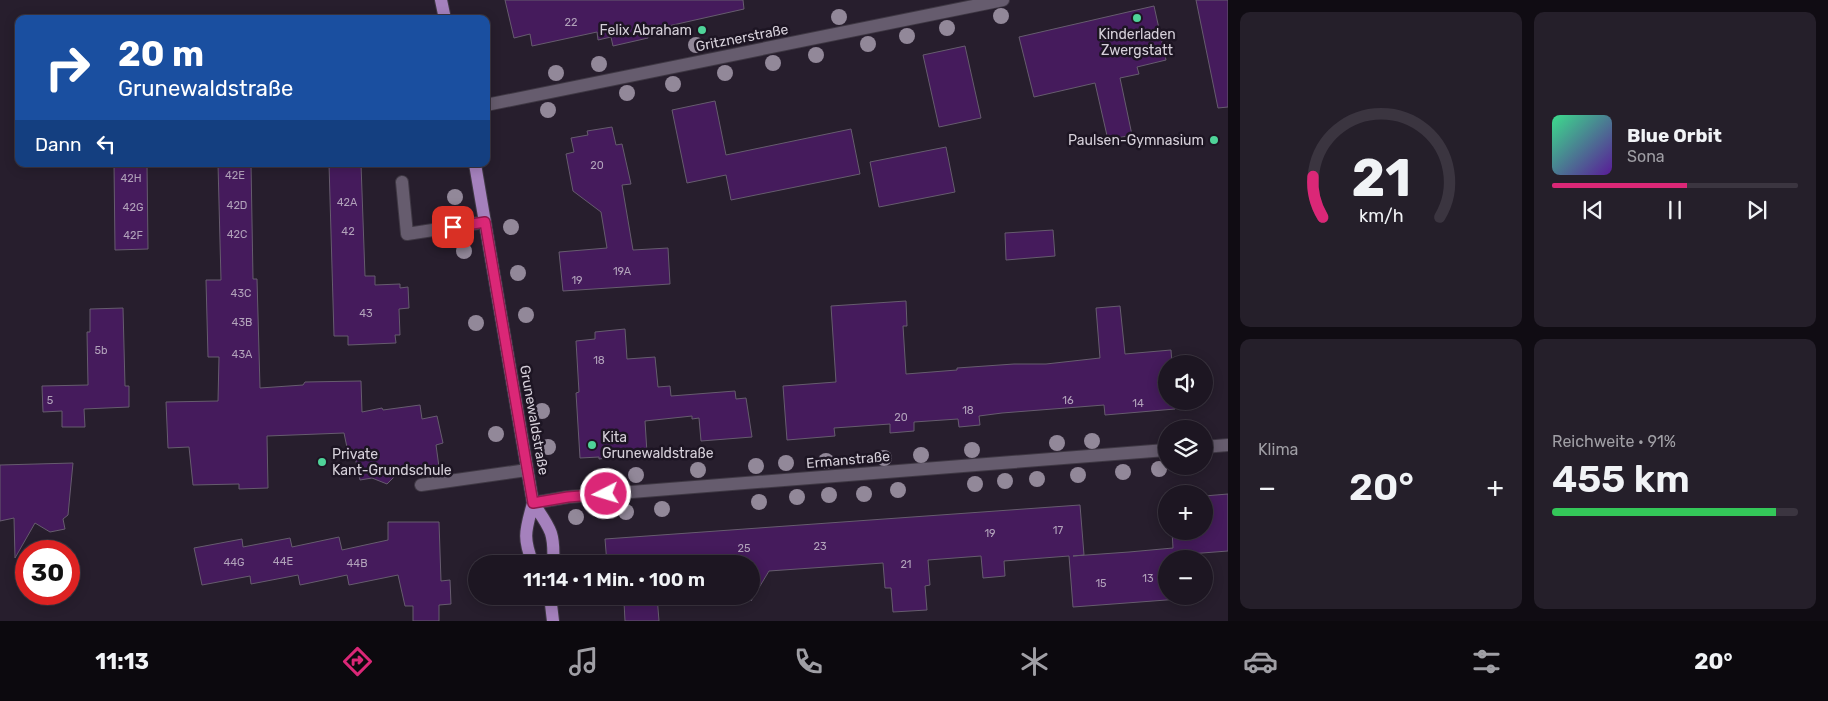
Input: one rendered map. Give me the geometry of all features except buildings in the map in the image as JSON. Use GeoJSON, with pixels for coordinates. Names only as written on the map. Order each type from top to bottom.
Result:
{"type":"FeatureCollection","features":[{"type":"Feature","properties":{"kind":"main road"},"geometry":{"type":"LineString","coordinates":[[441,0],[444,15]]}},
{"type":"Feature","properties":{"kind":"main road","name":"Grunewaldstraße"},"geometry":{"type":"LineString","coordinates":[[476,167],[533,503],[551,531],[554,555]]}},
{"type":"Feature","properties":{"kind":"main road","name":"Grunewaldstraße"},"geometry":{"type":"LineString","coordinates":[[530,555],[525,535],[533,503]]}},
{"type":"Feature","properties":{"kind":"main road"},"geometry":{"type":"LineString","coordinates":[[550,605],[553,621]]}},
{"type":"Feature","properties":{"kind":"street","name":"Gritznerstraße"},"geometry":{"type":"LineString","coordinates":[[490,103],[1003,0]]}},
{"type":"Feature","properties":{"kind":"street"},"geometry":{"type":"LineString","coordinates":[[402,182],[407,234],[485,222]]}},
{"type":"Feature","properties":{"kind":"street"},"geometry":{"type":"LineString","coordinates":[[1213,446],[1228,445]]}},
{"type":"Feature","properties":{"kind":"street","name":"Ermanstraße"},"geometry":{"type":"LineString","coordinates":[[533,503],[568,497],[1158,451]]}},
{"type":"Feature","properties":{"kind":"street"},"geometry":{"type":"LineString","coordinates":[[421,485],[527,470]]}},
{"type":"Feature","properties":{"kind":"place","name":"Kinderladen Zwergstatt"},"geometry":{"type":"Point","coordinates":[1137,18]}},
{"type":"Feature","properties":{"kind":"place","name":"Felix Abraham"},"geometry":{"type":"Point","coordinates":[702,30]}},
{"type":"Feature","properties":{"kind":"place","name":"Paulsen-Gymnasium"},"geometry":{"type":"Point","coordinates":[1214,140]}},
{"type":"Feature","properties":{"kind":"place","name":"Kita Grunewaldstraße"},"geometry":{"type":"Point","coordinates":[592,445]}},
{"type":"Feature","properties":{"kind":"place","name":"Private Kant-Grundschule"},"geometry":{"type":"Point","coordinates":[322,462]}},
{"type":"Feature","properties":{"kind":"route"},"geometry":{"type":"LineString","coordinates":[[453,227],[485,222],[533,503],[568,497],[606,494]]}}]}
